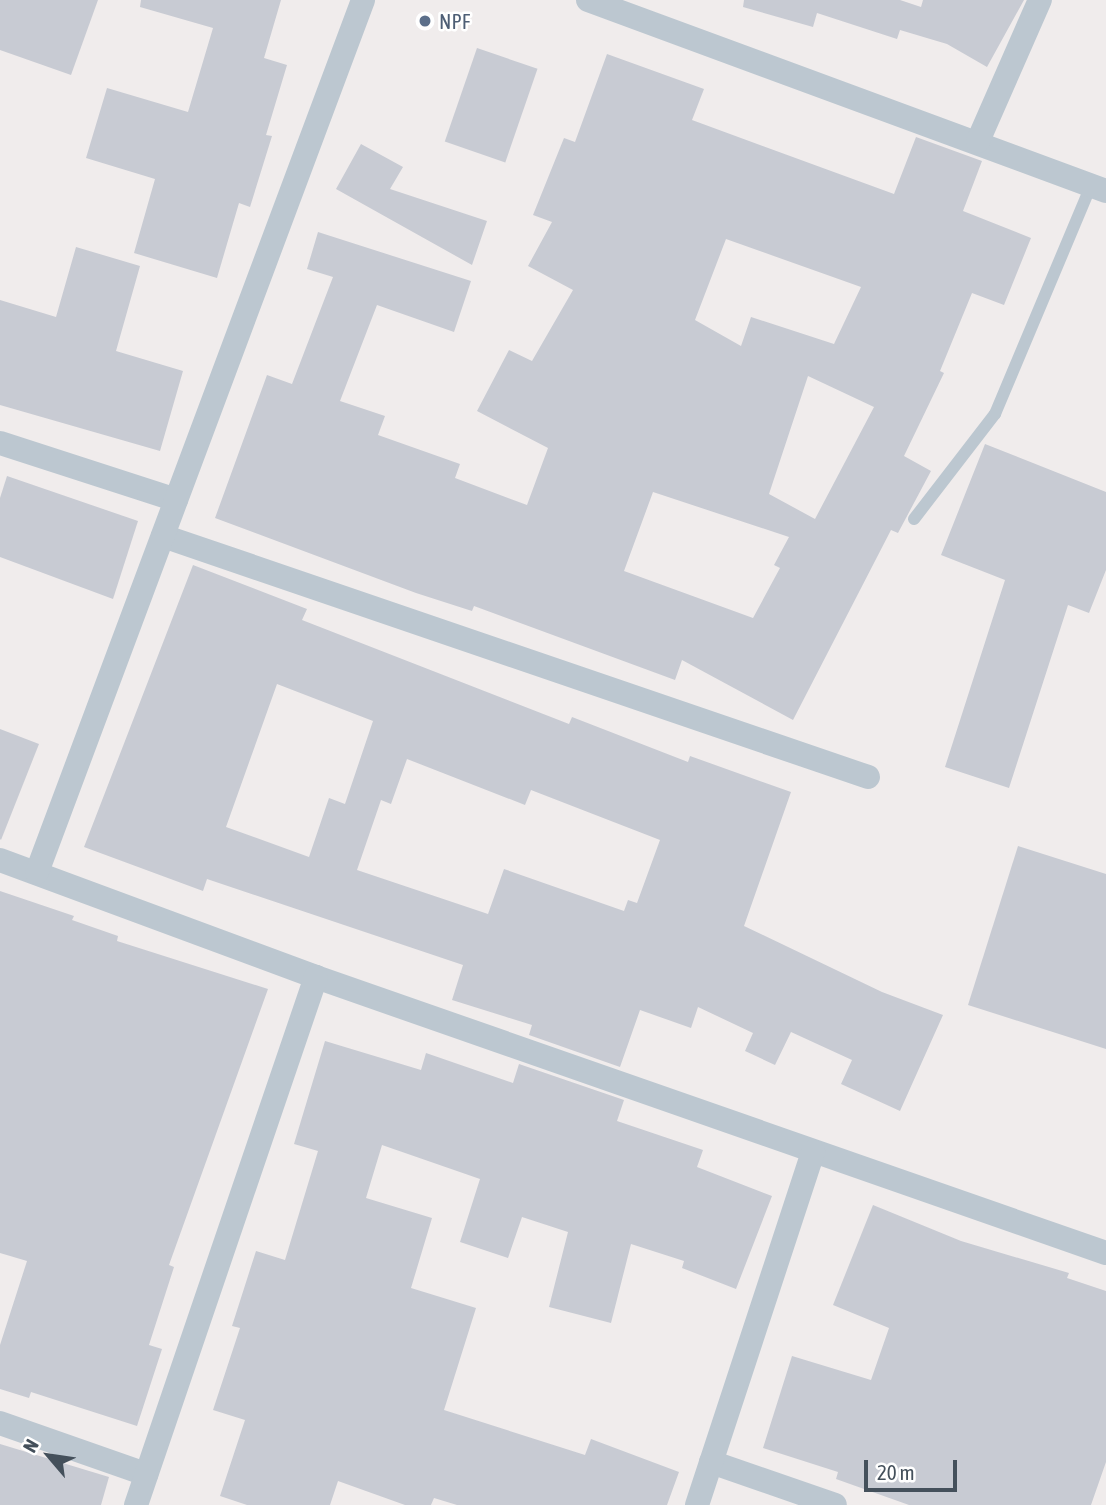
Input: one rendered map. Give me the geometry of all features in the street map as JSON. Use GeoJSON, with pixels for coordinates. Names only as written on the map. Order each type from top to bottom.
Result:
{"type":"FeatureCollection","features":[{"type":"Feature","properties":{"kind":"street"},"geometry":{"type":"LineString","coordinates":[[37,872],[363,0]]}},
{"type":"Feature","properties":{"kind":"street"},"geometry":{"type":"LineString","coordinates":[[589,0],[628,7],[1099,189]]}},
{"type":"Feature","properties":{"kind":"street"},"geometry":{"type":"LineString","coordinates":[[978,141],[1040,0]]}},
{"type":"Feature","properties":{"kind":"street"},"geometry":{"type":"LineString","coordinates":[[0,443],[176,500]]}},
{"type":"Feature","properties":{"kind":"street"},"geometry":{"type":"LineString","coordinates":[[163,536],[868,777]]}},
{"type":"Feature","properties":{"kind":"street"},"geometry":{"type":"LineString","coordinates":[[0,860],[316,977],[1106,1253]]}},
{"type":"Feature","properties":{"kind":"street"},"geometry":{"type":"LineString","coordinates":[[136,1505],[316,977]]}},
{"type":"Feature","properties":{"kind":"street"},"geometry":{"type":"LineString","coordinates":[[697,1505],[813,1152]]}},
{"type":"Feature","properties":{"kind":"street"},"geometry":{"type":"LineString","coordinates":[[0,1423],[146,1474]]}},
{"type":"Feature","properties":{"kind":"street"},"geometry":{"type":"LineString","coordinates":[[711,1462],[835,1505]]}},
{"type":"Feature","properties":{"kind":"lane"},"geometry":{"type":"LineString","coordinates":[[914,519],[996,414],[1099,189]]}},
{"type":"Feature","properties":{"kind":"building"},"geometry":{"type":"Polygon","coordinates":[[[0,0],[98,0],[71,75],[0,50],[0,0]]]}},
{"type":"Feature","properties":{"kind":"building"},"geometry":{"type":"Polygon","coordinates":[[[141,0],[281,0],[264,58],[287,65],[266,135],[272,136],[250,207],[239,203],[217,278],[134,253],[155,179],[86,158],[107,88],[188,112],[213,28],[140,7],[141,0]]]}},
{"type":"Feature","properties":{"kind":"building"},"geometry":{"type":"Polygon","coordinates":[[[744,0],[900,0],[921,7],[923,0],[1024,0],[987,67],[947,44],[900,30],[897,39],[817,13],[813,27],[743,7],[744,0]]]}},
{"type":"Feature","properties":{"kind":"building"},"geometry":{"type":"Polygon","coordinates":[[[477,48],[538,69],[505,162],[445,142],[477,48]]]}},
{"type":"Feature","properties":{"kind":"building"},"geometry":{"type":"Polygon","coordinates":[[[607,54],[704,89],[692,120],[894,194],[916,137],[982,161],[963,211],[1031,238],[1004,305],[972,293],[940,371],[944,373],[904,456],[931,471],[898,533],[891,530],[793,720],[682,660],[675,680],[474,606],[472,611],[416,593],[215,518],[267,375],[292,384],[333,277],[307,269],[318,232],[471,281],[454,332],[377,305],[340,401],[385,416],[378,435],[460,464],[455,478],[527,505],[548,448],[477,411],[509,350],[532,361],[573,290],[528,266],[552,222],[533,215],[564,138],[575,142],[607,54]],[[726,239],[695,320],[741,346],[751,317],[834,344],[861,287],[726,239]],[[808,376],[769,494],[815,519],[874,407],[808,376]],[[653,492],[624,571],[753,618],[780,568],[774,565],[789,537],[653,492]]]}},
{"type":"Feature","properties":{"kind":"building"},"geometry":{"type":"Polygon","coordinates":[[[361,144],[403,167],[390,189],[487,221],[472,265],[336,189],[361,144]]]}},
{"type":"Feature","properties":{"kind":"building"},"geometry":{"type":"Polygon","coordinates":[[[76,247],[140,266],[116,351],[183,371],[160,451],[0,405],[0,300],[56,317],[76,247]]]}},
{"type":"Feature","properties":{"kind":"building"},"geometry":{"type":"Polygon","coordinates":[[[985,444],[1106,492],[1106,570],[1089,613],[1068,605],[1009,788],[945,767],[1005,580],[941,555],[985,444]]]}},
{"type":"Feature","properties":{"kind":"building"},"geometry":{"type":"Polygon","coordinates":[[[7,476],[138,521],[113,599],[0,557],[0,498],[7,476]]]}},
{"type":"Feature","properties":{"kind":"building"},"geometry":{"type":"Polygon","coordinates":[[[193,565],[307,609],[302,620],[569,724],[572,717],[688,762],[690,756],[791,792],[744,926],[882,992],[943,1015],[900,1111],[841,1084],[852,1060],[791,1032],[775,1065],[745,1051],[753,1033],[698,1007],[691,1028],[640,1010],[620,1067],[529,1035],[532,1025],[452,1000],[463,965],[207,879],[203,891],[84,847],[193,565]],[[277,684],[226,827],[309,857],[329,798],[345,804],[373,721],[277,684]],[[407,759],[391,804],[381,800],[357,870],[488,914],[504,869],[624,911],[628,900],[637,903],[660,840],[531,790],[525,805],[407,759]]]}},
{"type":"Feature","properties":{"kind":"building"},"geometry":{"type":"Polygon","coordinates":[[[0,729],[39,744],[1,840],[0,839],[0,729]]]}},
{"type":"Feature","properties":{"kind":"building"},"geometry":{"type":"Polygon","coordinates":[[[1018,846],[1106,874],[1106,1049],[968,1005],[1018,846]]]}},
{"type":"Feature","properties":{"kind":"building"},"geometry":{"type":"Polygon","coordinates":[[[0,891],[74,916],[72,920],[118,936],[117,941],[268,989],[169,1265],[174,1267],[149,1345],[162,1349],[137,1426],[31,1392],[29,1398],[0,1389],[0,1345],[27,1261],[0,1253],[0,891]]]}},
{"type":"Feature","properties":{"kind":"building"},"geometry":{"type":"Polygon","coordinates":[[[325,1041],[421,1070],[426,1053],[513,1083],[519,1064],[624,1100],[617,1121],[703,1150],[697,1167],[772,1196],[736,1289],[682,1268],[684,1261],[631,1244],[611,1323],[549,1307],[568,1232],[522,1217],[508,1258],[460,1242],[480,1179],[382,1145],[366,1198],[432,1218],[411,1288],[476,1308],[444,1410],[585,1455],[591,1439],[679,1472],[667,1505],[457,1505],[434,1498],[431,1505],[405,1505],[338,1481],[330,1505],[247,1505],[220,1496],[245,1420],[213,1410],[240,1328],[232,1326],[256,1251],[285,1260],[318,1151],[294,1144],[325,1041]]]}},
{"type":"Feature","properties":{"kind":"building"},"geometry":{"type":"Polygon","coordinates":[[[873,1205],[961,1241],[1069,1273],[1067,1278],[1106,1291],[1106,1462],[1091,1505],[909,1505],[836,1479],[838,1472],[763,1448],[792,1356],[871,1380],[889,1328],[833,1305],[873,1205]]]}},
{"type":"Feature","properties":{"kind":"building"},"geometry":{"type":"Polygon","coordinates":[[[0,1444],[109,1477],[101,1505],[0,1505],[0,1444]]]}},
{"type":"Feature","properties":{"kind":"place","name":"NPF"},"geometry":{"type":"Point","coordinates":[425,21]}}]}
